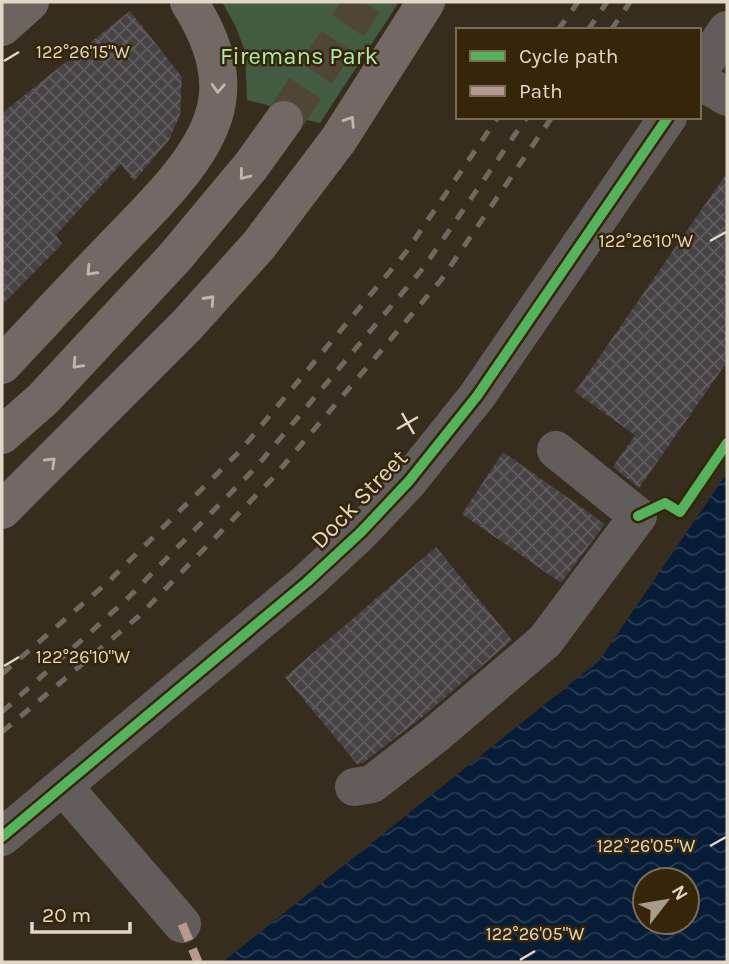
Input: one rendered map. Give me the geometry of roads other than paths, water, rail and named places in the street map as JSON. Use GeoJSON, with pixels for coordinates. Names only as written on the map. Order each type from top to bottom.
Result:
{"type":"FeatureCollection","features":[{"type":"Feature","properties":{"kind":"highway"},"geometry":{"type":"LineString","coordinates":[[2,365],[166,190],[199,149],[210,128],[217,103],[219,76],[212,46],[189,2]]}},
{"type":"Feature","properties":{"kind":"highway"},"geometry":{"type":"LineString","coordinates":[[2,510],[187,325],[259,245],[339,139],[426,2]]}},
{"type":"Feature","properties":{"kind":"highway"},"geometry":{"type":"LineString","coordinates":[[2,435],[43,400],[169,265],[251,166],[284,120]]}},
{"type":"Feature","properties":{"kind":"main road"},"geometry":{"type":"LineString","coordinates":[[2,27],[30,2]]}},
{"type":"Feature","properties":{"kind":"street"},"geometry":{"type":"LineString","coordinates":[[701,68],[727,30]]}},
{"type":"Feature","properties":{"kind":"street"},"geometry":{"type":"LineString","coordinates":[[701,81],[727,97]]}},
{"type":"Feature","properties":{"kind":"street","name":"Dock Street"},"geometry":{"type":"LineString","coordinates":[[2,837],[307,582],[361,532],[409,481],[477,396],[667,119]]}},
{"type":"Feature","properties":{"kind":"street"},"geometry":{"type":"LineString","coordinates":[[354,787],[372,784],[435,735],[545,641],[638,516],[556,450]]}},
{"type":"Feature","properties":{"kind":"street"},"geometry":{"type":"LineString","coordinates":[[63,786],[182,924]]}},
{"type":"Feature","properties":{"kind":"water"},"geometry":{"type":"Polygon","coordinates":[[[727,473],[727,962],[223,962],[599,661],[727,473]]]}},
{"type":"Feature","properties":{"kind":"tunnel"},"geometry":{"type":"LineString","coordinates":[[284,120],[364,2]]}},
{"type":"Feature","properties":{"kind":"railway"},"geometry":{"type":"LineString","coordinates":[[559,28],[578,2]]}},
{"type":"Feature","properties":{"kind":"railway"},"geometry":{"type":"LineString","coordinates":[[589,28],[607,2]]}},
{"type":"Feature","properties":{"kind":"railway"},"geometry":{"type":"LineString","coordinates":[[612,28],[630,2]]}},
{"type":"Feature","properties":{"kind":"railway"},"geometry":{"type":"LineString","coordinates":[[2,674],[108,582],[240,451],[406,252],[497,119]]}},
{"type":"Feature","properties":{"kind":"railway"},"geometry":{"type":"LineString","coordinates":[[2,712],[126,600],[257,466],[424,267],[526,119]]}},
{"type":"Feature","properties":{"kind":"railway"},"geometry":{"type":"LineString","coordinates":[[2,732],[139,616],[272,479],[441,280],[551,119]]}},
{"type":"Feature","properties":{"kind":"park label","name":"Firemans Park"},"geometry":{"type":"Point","coordinates":[299,56]}}]}
